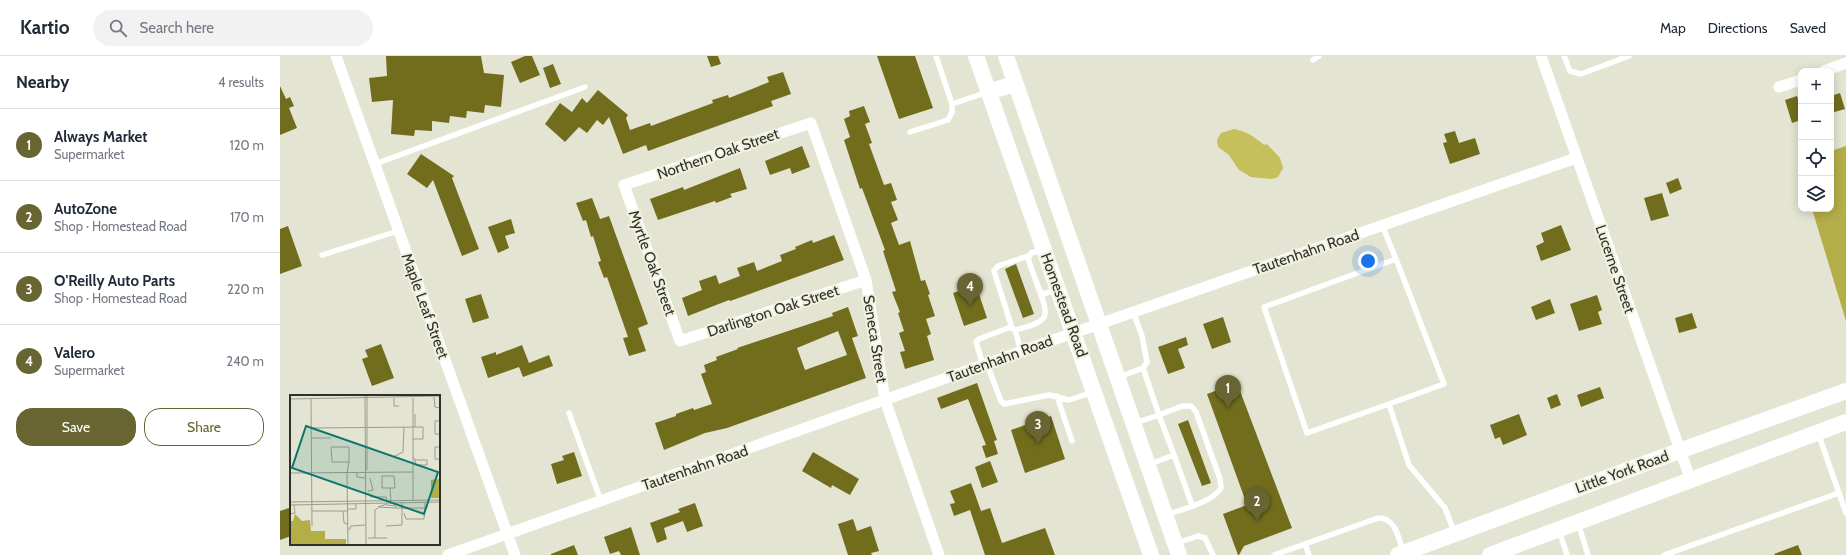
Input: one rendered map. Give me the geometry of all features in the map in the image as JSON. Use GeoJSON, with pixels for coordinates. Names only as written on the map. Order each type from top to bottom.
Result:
{"type":"FeatureCollection","features":[{"type":"Feature","properties":{"kind":"main road","name":"Homestead Road"},"geometry":{"type":"LineString","coordinates":[[976,56],[1151,555]]}},
{"type":"Feature","properties":{"kind":"main road","name":"Homestead Road"},"geometry":{"type":"LineString","coordinates":[[1006,56],[1177,549]]}},
{"type":"Feature","properties":{"kind":"main road"},"geometry":{"type":"LineString","coordinates":[[988,92],[1016,84]]}},
{"type":"Feature","properties":{"kind":"main road","name":"Little York Road"},"geometry":{"type":"LineString","coordinates":[[1402,554],[1679,451],[1846,392]]}},
{"type":"Feature","properties":{"kind":"main road"},"geometry":{"type":"LineString","coordinates":[[1490,555],[1511,550],[1578,522],[1846,422]]}},
{"type":"Feature","properties":{"kind":"street","name":"Maple Leaf Street"},"geometry":{"type":"LineString","coordinates":[[336,56],[515,555]]}},
{"type":"Feature","properties":{"kind":"street","name":"Lucerne Street"},"geometry":{"type":"LineString","coordinates":[[1541,56],[1679,451],[1691,481]]}},
{"type":"Feature","properties":{"kind":"street"},"geometry":{"type":"LineString","coordinates":[[1832,68],[1846,63]]}},
{"type":"Feature","properties":{"kind":"street"},"geometry":{"type":"LineString","coordinates":[[1779,87],[1798,81]]}},
{"type":"Feature","properties":{"kind":"street","name":"Northern Oak Street"},"geometry":{"type":"LineString","coordinates":[[624,185],[811,123]]}},
{"type":"Feature","properties":{"kind":"street","name":"Seneca Street"},"geometry":{"type":"LineString","coordinates":[[811,123],[866,280],[885,400],[939,555]]}},
{"type":"Feature","properties":{"kind":"street","name":"Tautenhahn Road"},"geometry":{"type":"LineString","coordinates":[[448,555],[1021,351],[1576,158]]}},
{"type":"Feature","properties":{"kind":"street","name":"Myrtle Oak Street"},"geometry":{"type":"LineString","coordinates":[[624,185],[680,341]]}},
{"type":"Feature","properties":{"kind":"street","name":"Darlington Oak Street"},"geometry":{"type":"LineString","coordinates":[[680,341],[866,280]]}},
{"type":"Feature","properties":{"kind":"lane"},"geometry":{"type":"LineString","coordinates":[[910,132],[948,120],[952,112],[952,104],[936,56]]}},
{"type":"Feature","properties":{"kind":"lane"},"geometry":{"type":"LineString","coordinates":[[1313,60],[1319,56]]}},
{"type":"Feature","properties":{"kind":"lane"},"geometry":{"type":"LineString","coordinates":[[1564,56],[1570,71],[1581,74],[1630,56]]}},
{"type":"Feature","properties":{"kind":"lane"},"geometry":{"type":"LineString","coordinates":[[375,164],[585,87]]}},
{"type":"Feature","properties":{"kind":"lane"},"geometry":{"type":"LineString","coordinates":[[952,104],[988,92]]}},
{"type":"Feature","properties":{"kind":"lane"},"geometry":{"type":"LineString","coordinates":[[1382,225],[1396,259],[1444,384],[1307,433],[1264,307],[1396,259]]}},
{"type":"Feature","properties":{"kind":"lane"},"geometry":{"type":"LineString","coordinates":[[322,255],[398,231]]}},
{"type":"Feature","properties":{"kind":"lane"},"geometry":{"type":"LineString","coordinates":[[1021,351],[994,271],[998,266],[1044,249]]}},
{"type":"Feature","properties":{"kind":"lane"},"geometry":{"type":"LineString","coordinates":[[1028,256],[1046,313],[1044,318],[1040,321],[1014,329],[1008,328],[979,338],[976,346],[1001,401],[1004,404],[1049,395],[1069,400],[1094,391]]}},
{"type":"Feature","properties":{"kind":"lane"},"geometry":{"type":"LineString","coordinates":[[1040,292],[1044,294],[1058,288]]}},
{"type":"Feature","properties":{"kind":"lane"},"geometry":{"type":"LineString","coordinates":[[1117,378],[1143,368],[1147,362],[1147,357],[1133,312]]}},
{"type":"Feature","properties":{"kind":"lane"},"geometry":{"type":"LineString","coordinates":[[1143,368],[1192,505]]}},
{"type":"Feature","properties":{"kind":"lane"},"geometry":{"type":"LineString","coordinates":[[1057,396],[1072,441]]}},
{"type":"Feature","properties":{"kind":"lane"},"geometry":{"type":"LineString","coordinates":[[1389,404],[1409,466],[1445,508],[1455,534]]}},
{"type":"Feature","properties":{"kind":"lane"},"geometry":{"type":"LineString","coordinates":[[1133,424],[1182,406],[1191,406],[1196,412],[1220,479],[1221,488],[1218,494],[1165,515]]}},
{"type":"Feature","properties":{"kind":"lane"},"geometry":{"type":"LineString","coordinates":[[569,413],[601,501]]}},
{"type":"Feature","properties":{"kind":"lane"},"geometry":{"type":"LineString","coordinates":[[1818,433],[1846,513]]}},
{"type":"Feature","properties":{"kind":"lane"},"geometry":{"type":"LineString","coordinates":[[1147,464],[1174,455]]}},
{"type":"Feature","properties":{"kind":"lane"},"geometry":{"type":"LineString","coordinates":[[1664,555],[1839,494]]}},
{"type":"Feature","properties":{"kind":"lane"},"geometry":{"type":"LineString","coordinates":[[1274,555],[1366,521],[1383,518],[1392,523],[1402,554]]}},
{"type":"Feature","properties":{"kind":"lane"},"geometry":{"type":"LineString","coordinates":[[1578,522],[1588,555]]}},
{"type":"Feature","properties":{"kind":"lane"},"geometry":{"type":"LineString","coordinates":[[1558,530],[1567,555]]}},
{"type":"Feature","properties":{"kind":"lane"},"geometry":{"type":"LineString","coordinates":[[1177,549],[1201,537],[1205,538],[1212,555]]}},
{"type":"Feature","properties":{"kind":"lane"},"geometry":{"type":"LineString","coordinates":[[1305,544],[1309,555]]}},
{"type":"Feature","properties":{"kind":"shaded area"},"geometry":{"type":"Polygon","coordinates":[[[1234,129],[1250,135],[1264,145],[1267,144],[1280,158],[1283,168],[1278,177],[1272,179],[1251,177],[1239,170],[1229,155],[1218,147],[1217,140],[1221,133],[1234,129]]]}},
{"type":"Feature","properties":{"kind":"shaded area"},"geometry":{"type":"Polygon","coordinates":[[[1846,146],[1846,321],[1813,212],[1834,212],[1834,150],[1846,146]]]}},
{"type":"Feature","properties":{"kind":"building"},"geometry":{"type":"Polygon","coordinates":[[[386,56],[481,56],[484,73],[504,75],[501,107],[485,105],[484,113],[467,111],[466,118],[450,116],[449,123],[432,121],[432,131],[415,130],[414,136],[391,134],[393,100],[372,102],[369,78],[387,76],[386,56]]]}},
{"type":"Feature","properties":{"kind":"building"},"geometry":{"type":"Polygon","coordinates":[[[525,56],[532,56],[540,75],[520,83],[511,62],[525,56]]]}},
{"type":"Feature","properties":{"kind":"building"},"geometry":{"type":"Polygon","coordinates":[[[707,56],[718,56],[721,64],[711,67],[707,56]]]}},
{"type":"Feature","properties":{"kind":"building"},"geometry":{"type":"Polygon","coordinates":[[[877,56],[915,56],[933,108],[899,119],[877,56]]]}},
{"type":"Feature","properties":{"kind":"building"},"geometry":{"type":"Polygon","coordinates":[[[553,64],[561,84],[550,88],[543,68],[553,64]]]}},
{"type":"Feature","properties":{"kind":"building"},"geometry":{"type":"Polygon","coordinates":[[[783,72],[791,94],[771,101],[773,106],[648,151],[646,145],[623,154],[609,117],[603,125],[597,120],[587,133],[579,127],[565,142],[545,124],[560,103],[572,112],[582,98],[587,103],[598,90],[628,115],[626,118],[630,130],[650,123],[651,126],[713,103],[712,100],[728,95],[729,98],[752,89],[769,82],[767,77],[783,72]]]}},
{"type":"Feature","properties":{"kind":"building"},"geometry":{"type":"Polygon","coordinates":[[[280,86],[286,99],[290,97],[294,106],[289,108],[297,128],[280,135],[280,86]]]}},
{"type":"Feature","properties":{"kind":"building"},"geometry":{"type":"Polygon","coordinates":[[[1840,93],[1845,109],[1834,112],[1834,95],[1840,93]]]}},
{"type":"Feature","properties":{"kind":"building"},"geometry":{"type":"Polygon","coordinates":[[[1797,96],[1798,121],[1792,123],[1785,100],[1797,96]]]}},
{"type":"Feature","properties":{"kind":"building"},"geometry":{"type":"Polygon","coordinates":[[[864,106],[870,122],[865,124],[872,143],[869,144],[884,185],[891,183],[897,200],[891,202],[898,220],[891,223],[899,245],[910,241],[921,281],[925,280],[930,294],[928,295],[935,316],[926,319],[931,334],[927,336],[934,360],[905,369],[900,352],[905,351],[899,333],[904,331],[898,313],[900,312],[892,292],[896,291],[883,251],[885,250],[862,188],[860,189],[844,140],[850,137],[844,119],[850,116],[849,111],[864,106]]]}},
{"type":"Feature","properties":{"kind":"building"},"geometry":{"type":"Polygon","coordinates":[[[1455,131],[1459,143],[1475,138],[1480,154],[1450,164],[1443,143],[1447,142],[1444,134],[1455,131]]]}},
{"type":"Feature","properties":{"kind":"building"},"geometry":{"type":"Polygon","coordinates":[[[802,146],[810,167],[792,174],[790,168],[770,175],[765,161],[802,146]]]}},
{"type":"Feature","properties":{"kind":"building"},"geometry":{"type":"Polygon","coordinates":[[[421,154],[454,176],[452,178],[479,249],[462,256],[433,180],[427,188],[407,174],[421,154]]]}},
{"type":"Feature","properties":{"kind":"building"},"geometry":{"type":"Polygon","coordinates":[[[740,168],[747,189],[730,194],[732,197],[716,203],[715,201],[658,220],[650,199],[683,187],[684,190],[740,168]]]}},
{"type":"Feature","properties":{"kind":"building"},"geometry":{"type":"Polygon","coordinates":[[[1678,178],[1682,189],[1670,194],[1666,183],[1678,178]]]}},
{"type":"Feature","properties":{"kind":"building"},"geometry":{"type":"Polygon","coordinates":[[[1662,193],[1669,216],[1651,221],[1644,198],[1662,193]]]}},
{"type":"Feature","properties":{"kind":"building"},"geometry":{"type":"Polygon","coordinates":[[[592,198],[600,219],[609,216],[648,324],[638,328],[646,351],[629,356],[623,338],[628,337],[607,277],[604,278],[598,262],[601,261],[593,236],[591,237],[586,220],[583,221],[576,203],[592,198]]]}},
{"type":"Feature","properties":{"kind":"building"},"geometry":{"type":"Polygon","coordinates":[[[511,219],[515,233],[505,236],[509,248],[498,253],[488,227],[511,219]]]}},
{"type":"Feature","properties":{"kind":"building"},"geometry":{"type":"Polygon","coordinates":[[[1561,225],[1571,250],[1541,261],[1536,246],[1544,242],[1541,233],[1561,225]]]}},
{"type":"Feature","properties":{"kind":"building"},"geometry":{"type":"Polygon","coordinates":[[[288,226],[302,266],[280,274],[280,229],[288,226]]]}},
{"type":"Feature","properties":{"kind":"building"},"geometry":{"type":"Polygon","coordinates":[[[834,235],[844,260],[730,301],[729,300],[688,316],[682,298],[702,290],[699,281],[716,275],[719,284],[740,276],[737,268],[754,262],[757,271],[782,261],[780,255],[796,249],[795,247],[812,240],[813,243],[834,235]]]}},
{"type":"Feature","properties":{"kind":"building"},"geometry":{"type":"Polygon","coordinates":[[[1016,264],[1034,314],[1023,318],[1005,269],[1016,264]]]}},
{"type":"Feature","properties":{"kind":"building"},"geometry":{"type":"Polygon","coordinates":[[[976,285],[987,318],[964,326],[953,293],[976,285]]]}},
{"type":"Feature","properties":{"kind":"building"},"geometry":{"type":"Polygon","coordinates":[[[481,294],[489,318],[473,323],[465,299],[481,294]]]}},
{"type":"Feature","properties":{"kind":"building"},"geometry":{"type":"Polygon","coordinates":[[[1597,295],[1602,310],[1598,312],[1602,324],[1579,331],[1570,304],[1597,295]]]}},
{"type":"Feature","properties":{"kind":"building"},"geometry":{"type":"Polygon","coordinates":[[[1550,299],[1555,313],[1536,320],[1531,307],[1550,299]]]}},
{"type":"Feature","properties":{"kind":"building"},"geometry":{"type":"Polygon","coordinates":[[[848,307],[858,336],[852,338],[866,378],[727,428],[705,433],[664,450],[655,423],[693,408],[694,410],[712,404],[701,374],[706,372],[704,365],[717,360],[716,357],[738,349],[737,348],[833,316],[832,313],[848,307]],[[838,331],[797,348],[805,370],[847,355],[838,331]]]}},
{"type":"Feature","properties":{"kind":"building"},"geometry":{"type":"Polygon","coordinates":[[[1692,313],[1697,328],[1679,333],[1675,318],[1692,313]]]}},
{"type":"Feature","properties":{"kind":"building"},"geometry":{"type":"Polygon","coordinates":[[[1223,317],[1231,342],[1212,349],[1203,324],[1223,317]]]}},
{"type":"Feature","properties":{"kind":"building"},"geometry":{"type":"Polygon","coordinates":[[[1186,337],[1188,345],[1178,349],[1185,368],[1168,374],[1158,347],[1186,337]]]}},
{"type":"Feature","properties":{"kind":"building"},"geometry":{"type":"Polygon","coordinates":[[[381,344],[394,378],[372,386],[362,359],[368,357],[365,350],[381,344]]]}},
{"type":"Feature","properties":{"kind":"building"},"geometry":{"type":"Polygon","coordinates":[[[522,345],[529,363],[549,355],[553,366],[523,377],[519,367],[488,378],[481,357],[496,352],[496,355],[522,345]]]}},
{"type":"Feature","properties":{"kind":"building"},"geometry":{"type":"Polygon","coordinates":[[[977,383],[997,440],[994,441],[998,454],[986,458],[982,446],[986,445],[968,399],[941,409],[937,398],[977,383]]]}},
{"type":"Feature","properties":{"kind":"building"},"geometry":{"type":"Polygon","coordinates":[[[1237,383],[1292,528],[1244,546],[1239,555],[1223,514],[1247,505],[1207,394],[1237,383]]]}},
{"type":"Feature","properties":{"kind":"building"},"geometry":{"type":"Polygon","coordinates":[[[1600,387],[1604,398],[1581,407],[1577,395],[1600,387]]]}},
{"type":"Feature","properties":{"kind":"building"},"geometry":{"type":"Polygon","coordinates":[[[1557,394],[1561,405],[1551,409],[1547,398],[1557,394]]]}},
{"type":"Feature","properties":{"kind":"building"},"geometry":{"type":"Polygon","coordinates":[[[1519,414],[1527,435],[1503,445],[1500,437],[1495,439],[1490,425],[1519,414]]]}},
{"type":"Feature","properties":{"kind":"building"},"geometry":{"type":"Polygon","coordinates":[[[1051,416],[1065,459],[1025,473],[1011,430],[1051,416]]]}},
{"type":"Feature","properties":{"kind":"building"},"geometry":{"type":"Polygon","coordinates":[[[1188,420],[1211,483],[1202,486],[1178,424],[1188,420]]]}},
{"type":"Feature","properties":{"kind":"building"},"geometry":{"type":"Polygon","coordinates":[[[574,452],[582,476],[557,484],[551,464],[564,460],[562,456],[574,452]]]}},
{"type":"Feature","properties":{"kind":"building"},"geometry":{"type":"Polygon","coordinates":[[[813,452],[859,479],[850,495],[832,485],[831,488],[802,471],[813,452]]]}},
{"type":"Feature","properties":{"kind":"building"},"geometry":{"type":"Polygon","coordinates":[[[990,461],[998,482],[982,488],[975,467],[990,461]]]}},
{"type":"Feature","properties":{"kind":"building"},"geometry":{"type":"Polygon","coordinates":[[[971,483],[981,511],[990,508],[1002,543],[1045,528],[1055,555],[985,555],[970,510],[954,516],[950,504],[955,503],[950,491],[971,483]]]}},
{"type":"Feature","properties":{"kind":"building"},"geometry":{"type":"Polygon","coordinates":[[[695,503],[703,526],[687,532],[683,521],[664,528],[667,539],[657,543],[650,523],[680,512],[678,509],[695,503]]]}},
{"type":"Feature","properties":{"kind":"building"},"geometry":{"type":"Polygon","coordinates":[[[289,508],[290,536],[280,540],[280,511],[289,508]]]}},
{"type":"Feature","properties":{"kind":"building"},"geometry":{"type":"Polygon","coordinates":[[[853,519],[857,531],[871,526],[879,551],[871,553],[872,555],[848,555],[838,524],[853,519]]]}},
{"type":"Feature","properties":{"kind":"building"},"geometry":{"type":"Polygon","coordinates":[[[631,527],[640,555],[621,555],[619,551],[610,554],[604,537],[631,527]]]}},
{"type":"Feature","properties":{"kind":"building"},"geometry":{"type":"Polygon","coordinates":[[[574,545],[578,555],[551,555],[551,554],[574,545]]]}},
{"type":"Feature","properties":{"kind":"building"},"geometry":{"type":"Polygon","coordinates":[[[1798,545],[1802,555],[1774,554],[1798,545]]]}},
{"type":"Feature","properties":{"kind":"place","name":"Valero"},"geometry":{"type":"Point","coordinates":[970,306]}},
{"type":"Feature","properties":{"kind":"place","name":"Always Market"},"geometry":{"type":"Point","coordinates":[1228,408]}},
{"type":"Feature","properties":{"kind":"place","name":"O'Reilly Auto Parts"},"geometry":{"type":"Point","coordinates":[1038,444]}},
{"type":"Feature","properties":{"kind":"place","name":"AutoZone"},"geometry":{"type":"Point","coordinates":[1257,521]}}]}
